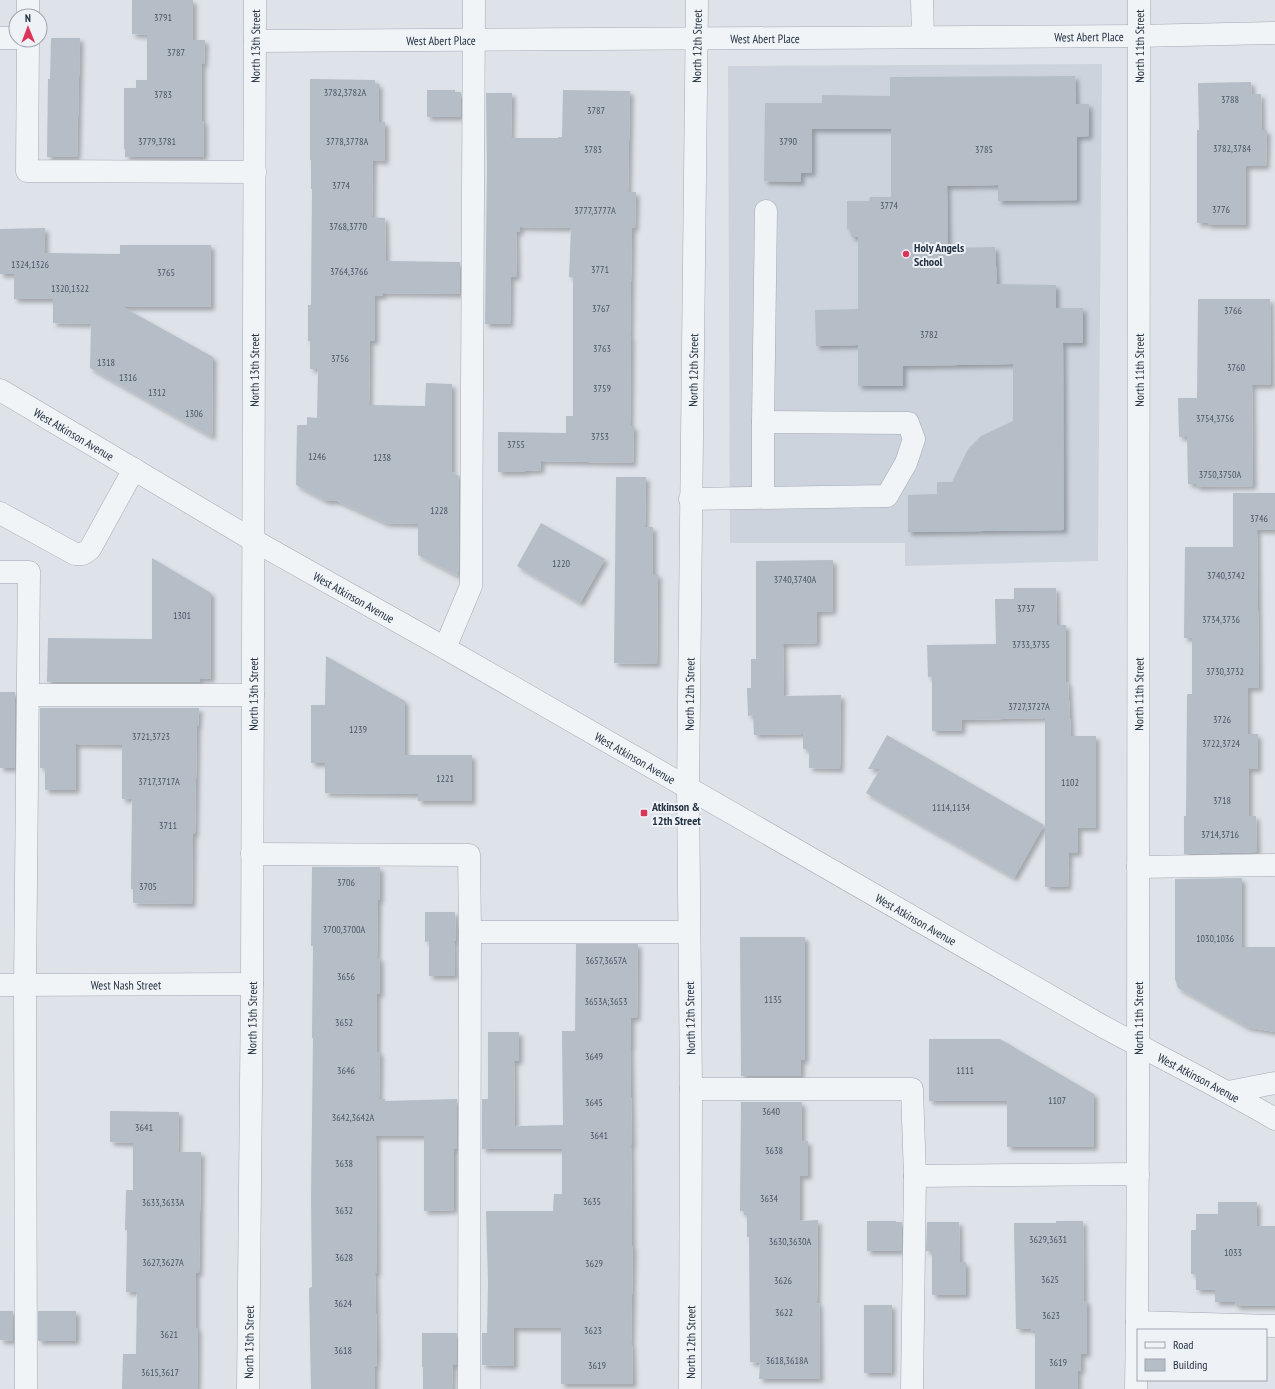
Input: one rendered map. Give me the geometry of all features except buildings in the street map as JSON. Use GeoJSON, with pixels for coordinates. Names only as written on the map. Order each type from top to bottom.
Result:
{"type":"FeatureCollection","features":[{"type":"Feature","properties":{"kind":"street","name":"North 13th Street"},"geometry":{"type":"LineString","coordinates":[[248,1389],[252,984],[255,0]]}},
{"type":"Feature","properties":{"kind":"street"},"geometry":{"type":"LineString","coordinates":[[446,648],[471,586],[474,0]]}},
{"type":"Feature","properties":{"kind":"street","name":"North 12th Street"},"geometry":{"type":"LineString","coordinates":[[690,1389],[691,1089],[688,788],[690,499],[697,0]]}},
{"type":"Feature","properties":{"kind":"street"},"geometry":{"type":"LineString","coordinates":[[922,0],[923,37]]}},
{"type":"Feature","properties":{"kind":"street","name":"North 11th Street"},"geometry":{"type":"LineString","coordinates":[[1136,1389],[1138,1174],[1138,0]]}},
{"type":"Feature","properties":{"kind":"street","name":"West Abert Place"},"geometry":{"type":"LineString","coordinates":[[255,41],[1138,36],[1275,33]]}},
{"type":"Feature","properties":{"kind":"street"},"geometry":{"type":"LineString","coordinates":[[28,48],[27,171],[255,172]]}},
{"type":"Feature","properties":{"kind":"street"},"geometry":{"type":"LineString","coordinates":[[763,498],[766,211]]}},
{"type":"Feature","properties":{"kind":"street","name":"West Atkinson Avenue"},"geometry":{"type":"LineString","coordinates":[[0,390],[254,540],[446,648],[1138,1045],[1228,1092],[1275,1119]]}},
{"type":"Feature","properties":{"kind":"street"},"geometry":{"type":"LineString","coordinates":[[690,499],[887,496],[906,463],[914,439],[908,423],[763,422]]}},
{"type":"Feature","properties":{"kind":"street"},"geometry":{"type":"LineString","coordinates":[[0,513],[75,554],[82,554],[90,549],[134,469]]}},
{"type":"Feature","properties":{"kind":"street"},"geometry":{"type":"LineString","coordinates":[[0,572],[29,572],[25,986],[26,1389]]}},
{"type":"Feature","properties":{"kind":"street"},"geometry":{"type":"LineString","coordinates":[[29,695],[253,695]]}},
{"type":"Feature","properties":{"kind":"street"},"geometry":{"type":"LineString","coordinates":[[252,854],[469,855],[470,1389]]}},
{"type":"Feature","properties":{"kind":"street"},"geometry":{"type":"LineString","coordinates":[[1138,867],[1275,865]]}},
{"type":"Feature","properties":{"kind":"street"},"geometry":{"type":"LineString","coordinates":[[470,932],[689,932]]}},
{"type":"Feature","properties":{"kind":"street","name":"West Nash Street"},"geometry":{"type":"LineString","coordinates":[[0,985],[252,984]]}},
{"type":"Feature","properties":{"kind":"street"},"geometry":{"type":"LineString","coordinates":[[1228,1092],[1275,1083]]}},
{"type":"Feature","properties":{"kind":"street"},"geometry":{"type":"LineString","coordinates":[[691,1089],[912,1089],[915,1176],[912,1389]]}},
{"type":"Feature","properties":{"kind":"street"},"geometry":{"type":"LineString","coordinates":[[915,1176],[1138,1174]]}},
{"type":"Feature","properties":{"kind":"street"},"geometry":{"type":"LineString","coordinates":[[1137,1322],[1275,1326]]}},
{"type":"Feature","properties":{"kind":"shaded area"},"geometry":{"type":"Polygon","coordinates":[[[1102,64],[1098,561],[905,566],[905,543],[730,543],[728,66],[1102,64]]]}},
{"type":"Feature","properties":{"kind":"place","name":"Holy Angels School"},"geometry":{"type":"Point","coordinates":[906,254]}},
{"type":"Feature","properties":{"kind":"place","name":"Atkinson & 12th Street"},"geometry":{"type":"Point","coordinates":[644,813]}}]}
